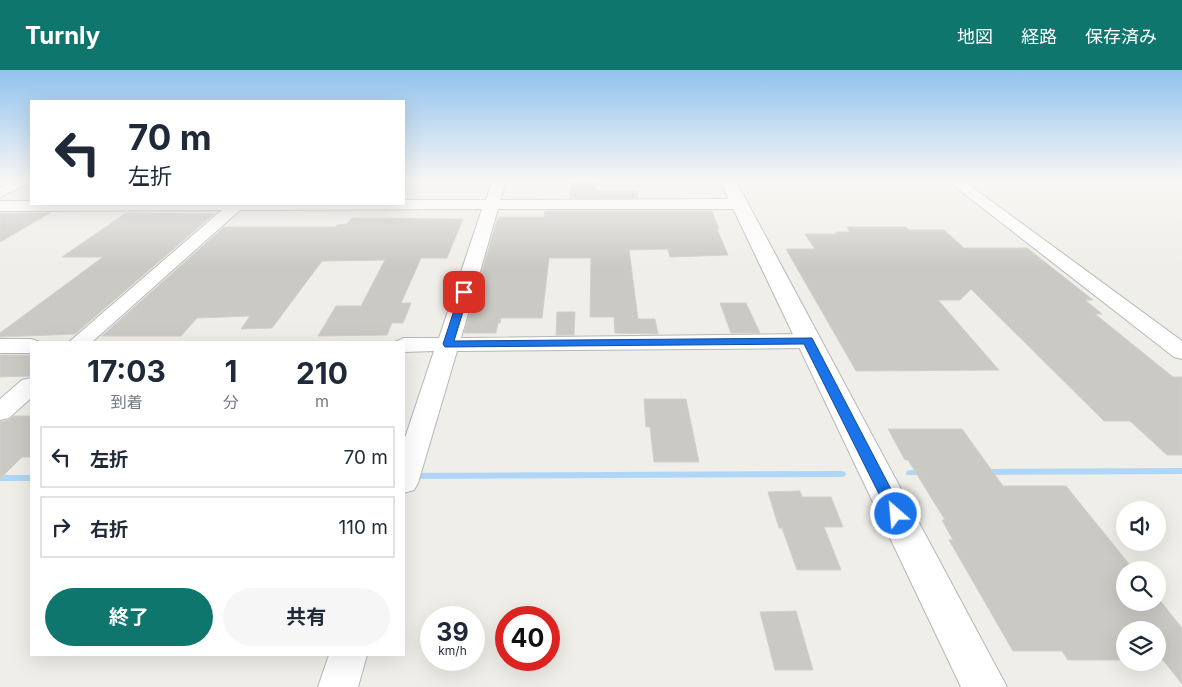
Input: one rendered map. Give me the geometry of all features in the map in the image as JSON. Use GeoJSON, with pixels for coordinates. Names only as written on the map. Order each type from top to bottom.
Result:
{"type":"FeatureCollection","features":[{"type":"Feature","properties":{"kind":"street"},"geometry":{"type":"LineString","coordinates":[[81,341],[230,210]]}},
{"type":"Feature","properties":{"kind":"street"},"geometry":{"type":"LineString","coordinates":[[406,476],[489,210]]}},
{"type":"Feature","properties":{"kind":"street"},"geometry":{"type":"LineString","coordinates":[[741,210],[984,687]]}},
{"type":"Feature","properties":{"kind":"street"},"geometry":{"type":"LineString","coordinates":[[993,210],[1182,352]]}},
{"type":"Feature","properties":{"kind":"street"},"geometry":{"type":"LineString","coordinates":[[405,344],[808,340]]}},
{"type":"Feature","properties":{"kind":"street"},"geometry":{"type":"LineString","coordinates":[[0,346],[30,346]]}},
{"type":"Feature","properties":{"kind":"street"},"geometry":{"type":"LineString","coordinates":[[0,412],[30,386]]}},
{"type":"Feature","properties":{"kind":"street"},"geometry":{"type":"LineString","coordinates":[[338,687],[348,656]]}},
{"type":"Feature","properties":{"kind":"building"},"geometry":{"type":"Polygon","coordinates":[[[545,211],[712,211],[728,255],[670,257],[668,249],[629,250],[638,319],[655,319],[658,334],[615,333],[614,317],[590,317],[591,258],[549,258],[542,318],[501,318],[496,333],[464,333],[498,217],[544,217],[545,211]]]}},
{"type":"Feature","properties":{"kind":"building"},"geometry":{"type":"Polygon","coordinates":[[[0,213],[50,213],[0,242],[0,213]]]}},
{"type":"Feature","properties":{"kind":"building"},"geometry":{"type":"Polygon","coordinates":[[[126,213],[214,214],[75,334],[0,337],[0,333],[103,257],[62,257],[126,213]]]}},
{"type":"Feature","properties":{"kind":"building"},"geometry":{"type":"Polygon","coordinates":[[[352,218],[463,219],[447,258],[421,258],[401,303],[411,303],[403,323],[392,323],[387,335],[318,336],[336,306],[361,306],[385,260],[322,261],[272,328],[241,329],[250,316],[197,318],[181,336],[102,336],[224,227],[335,227],[347,224],[352,218]]]}},
{"type":"Feature","properties":{"kind":"building"},"geometry":{"type":"Polygon","coordinates":[[[847,227],[906,227],[909,230],[944,230],[964,248],[1027,248],[1093,300],[1085,300],[1102,314],[1095,314],[1173,377],[1182,377],[1182,455],[1167,455],[1130,421],[1104,421],[971,289],[960,300],[938,300],[999,370],[856,371],[786,249],[815,249],[805,234],[850,232],[847,227]]]}},
{"type":"Feature","properties":{"kind":"building"},"geometry":{"type":"Polygon","coordinates":[[[720,303],[746,303],[760,333],[731,333],[720,303]]]}},
{"type":"Feature","properties":{"kind":"building"},"geometry":{"type":"Polygon","coordinates":[[[557,312],[575,312],[574,335],[556,335],[557,312]]]}},
{"type":"Feature","properties":{"kind":"building"},"geometry":{"type":"Polygon","coordinates":[[[0,355],[30,355],[30,376],[0,377],[0,355]]]}},
{"type":"Feature","properties":{"kind":"building"},"geometry":{"type":"Polygon","coordinates":[[[644,399],[686,399],[699,462],[654,462],[650,427],[646,427],[644,399]]]}},
{"type":"Feature","properties":{"kind":"building"},"geometry":{"type":"Polygon","coordinates":[[[14,416],[30,416],[30,457],[22,457],[0,479],[0,422],[9,420],[14,416]]]}},
{"type":"Feature","properties":{"kind":"building"},"geometry":{"type":"Polygon","coordinates":[[[888,429],[962,429],[1003,486],[1066,486],[1116,548],[1116,551],[1119,551],[1127,561],[1116,561],[1116,611],[1166,611],[1166,608],[1182,628],[1182,684],[1166,664],[1166,621],[1116,621],[1116,660],[1068,660],[1062,651],[1013,651],[949,540],[953,540],[942,520],[945,520],[908,460],[905,460],[888,429]]]}},
{"type":"Feature","properties":{"kind":"building"},"geometry":{"type":"Polygon","coordinates":[[[800,491],[802,497],[831,497],[843,527],[824,527],[841,570],[797,570],[782,528],[779,528],[768,492],[800,491]]]}},
{"type":"Feature","properties":{"kind":"building"},"geometry":{"type":"Polygon","coordinates":[[[796,611],[813,670],[775,670],[760,612],[796,611]]]}},
{"type":"Feature","properties":{"kind":"waterway"},"geometry":{"type":"LineString","coordinates":[[985,472],[1182,471]]}},
{"type":"Feature","properties":{"kind":"waterway"},"geometry":{"type":"LineString","coordinates":[[910,473],[924,473]]}},
{"type":"Feature","properties":{"kind":"waterway"},"geometry":{"type":"LineString","coordinates":[[405,476],[842,474]]}},
{"type":"Feature","properties":{"kind":"waterway"},"geometry":{"type":"LineString","coordinates":[[0,478],[30,478]]}},
{"type":"Feature","properties":{"kind":"route"},"geometry":{"type":"LineString","coordinates":[[464,292],[448,344],[808,340],[896,514]]}}]}
